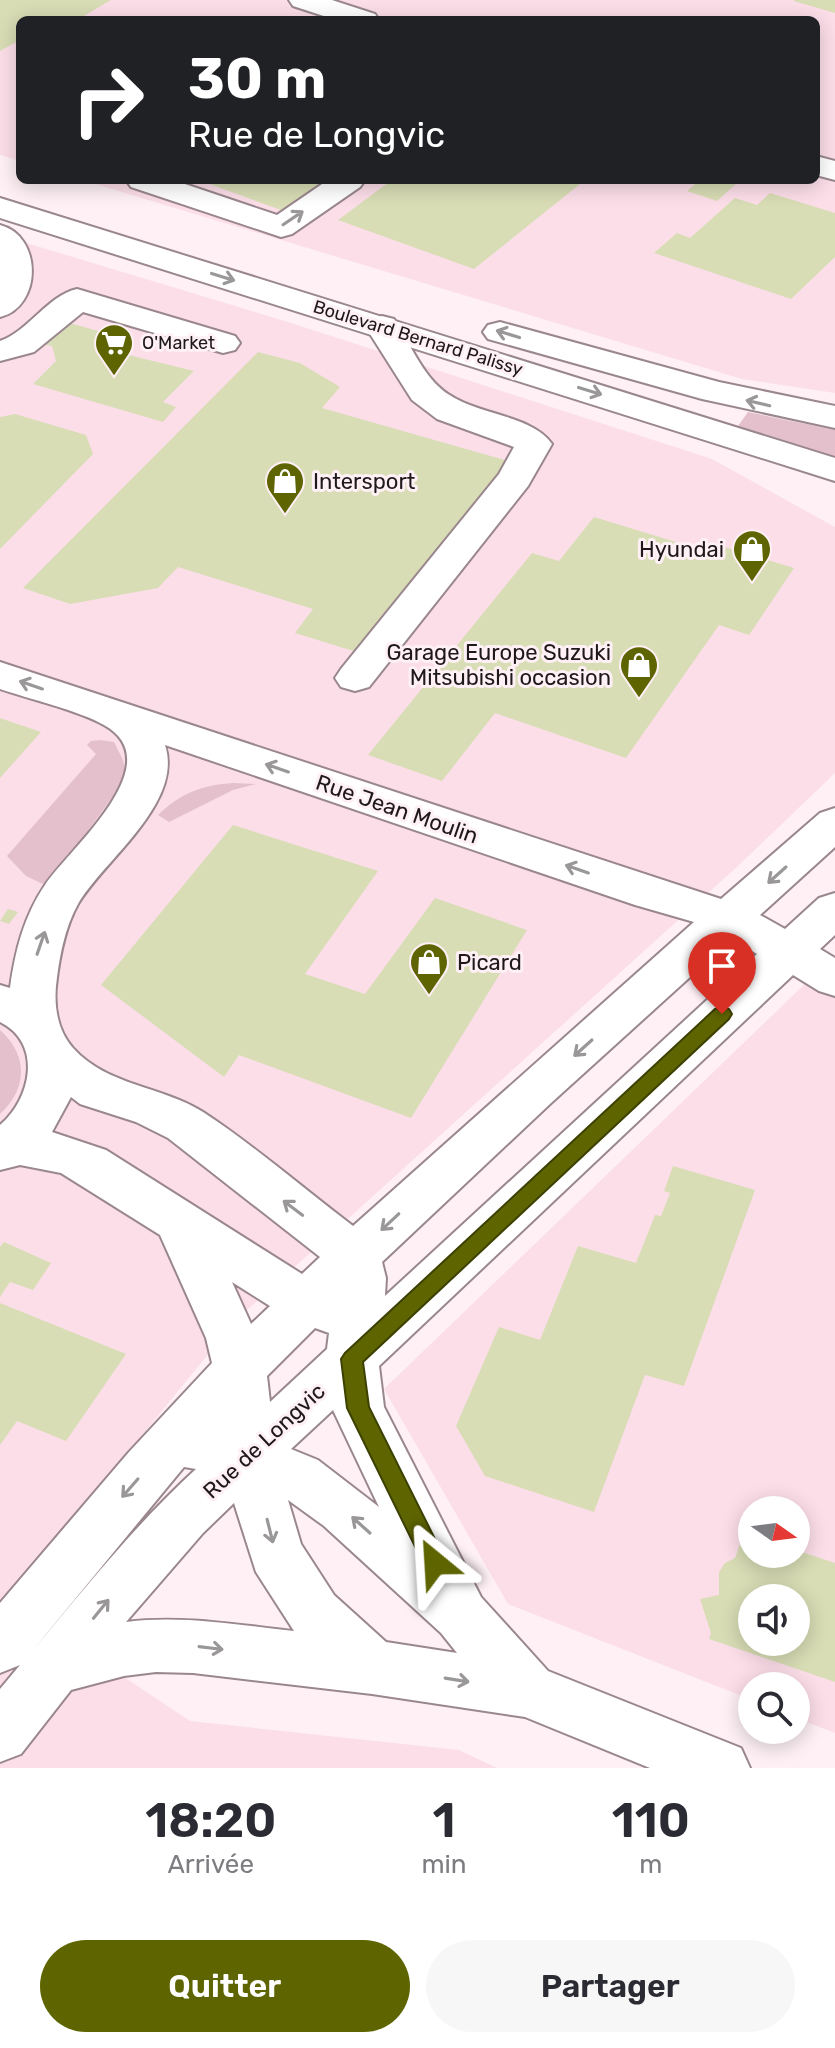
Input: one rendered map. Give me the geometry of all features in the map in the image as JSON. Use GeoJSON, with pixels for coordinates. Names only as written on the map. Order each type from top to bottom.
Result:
{"type":"FeatureCollection","features":[{"type":"Feature","properties":{"kind":"street"},"geometry":{"type":"LineString","coordinates":[[314,9],[346,16]]}},
{"type":"Feature","properties":{"kind":"street","name":"Boulevard Bernard Palissy"},"geometry":{"type":"LineString","coordinates":[[0,180],[622,368],[776,407],[835,417]]}},
{"type":"Feature","properties":{"kind":"street"},"geometry":{"type":"LineString","coordinates":[[154,184],[281,227],[343,184]]}},
{"type":"Feature","properties":{"kind":"street","name":"Boulevard Bernard Palissy"},"geometry":{"type":"LineString","coordinates":[[0,208],[835,470]]}},
{"type":"Feature","properties":{"kind":"street"},"geometry":{"type":"LineString","coordinates":[[0,235],[9,244],[18,263],[17,281],[0,307]]}},
{"type":"Feature","properties":{"kind":"street"},"geometry":{"type":"LineString","coordinates":[[0,351],[13,350],[27,343],[77,299],[223,343]]}},
{"type":"Feature","properties":{"kind":"street"},"geometry":{"type":"LineString","coordinates":[[355,678],[515,478],[534,444],[526,438],[450,411],[424,393],[382,326]]}},
{"type":"Feature","properties":{"kind":"street","name":"Rue Jean Moulin"},"geometry":{"type":"LineString","coordinates":[[0,675],[651,894],[729,917],[835,979]]}},
{"type":"Feature","properties":{"kind":"street"},"geometry":{"type":"LineString","coordinates":[[4,1149],[31,1127],[46,1105],[53,1081],[28,1027],[39,942],[61,895],[126,813],[147,781],[150,766],[147,749],[120,715]]}},
{"type":"Feature","properties":{"kind":"street"},"geometry":{"type":"LineString","coordinates":[[0,1646],[108,1513],[172,1441],[306,1303],[835,823]]}},
{"type":"Feature","properties":{"kind":"street","name":"Rue de Longvic"},"geometry":{"type":"LineString","coordinates":[[0,1734],[172,1528],[248,1456],[354,1337],[424,1290],[835,909]]}},
{"type":"Feature","properties":{"kind":"street"},"geometry":{"type":"LineString","coordinates":[[28,1027],[97,1091],[153,1109],[185,1125],[355,1256],[361,1278],[354,1337],[358,1408],[461,1615]]}},
{"type":"Feature","properties":{"kind":"street"},"geometry":{"type":"LineString","coordinates":[[4,1149],[37,1146],[59,1151],[89,1164],[306,1303],[333,1313],[354,1337]]}},
{"type":"Feature","properties":{"kind":"street"},"geometry":{"type":"LineString","coordinates":[[178,1220],[232,1338],[240,1369],[248,1456],[276,1554],[314,1613],[372,1667]]}},
{"type":"Feature","properties":{"kind":"street"},"geometry":{"type":"LineString","coordinates":[[172,1441],[248,1456],[299,1477],[343,1509],[461,1615],[527,1690]]}},
{"type":"Feature","properties":{"kind":"street"},"geometry":{"type":"LineString","coordinates":[[52,1669],[124,1649],[156,1645],[193,1646],[372,1667],[527,1690],[660,1757],[720,1768]]}},
{"type":"Feature","properties":{"kind":"shaded area"},"geometry":{"type":"Polygon","coordinates":[[[0,0],[835,0],[835,393],[742,379],[95,184],[820,184],[820,16],[16,16],[16,160],[0,155],[0,0]]]}},
{"type":"Feature","properties":{"kind":"shaded area"},"geometry":{"type":"Polygon","coordinates":[[[0,235],[288,322],[712,459],[835,527],[835,773],[738,866],[236,1320],[8,1600],[190,1721],[459,1750],[497,1768],[0,1768],[0,235]]]}},
{"type":"Feature","properties":{"kind":"shaded area"},"geometry":{"type":"Polygon","coordinates":[[[748,412],[835,430],[835,458],[738,426],[748,412]]]}},
{"type":"Feature","properties":{"kind":"shaded area"},"geometry":{"type":"Polygon","coordinates":[[[100,740],[114,742],[123,760],[126,778],[64,864],[43,884],[26,876],[7,856],[96,754],[87,745],[100,740]]]}},
{"type":"Feature","properties":{"kind":"shaded area"},"geometry":{"type":"Polygon","coordinates":[[[233,783],[256,784],[233,790],[169,822],[158,815],[192,792],[233,783]]]}},
{"type":"Feature","properties":{"kind":"shaded area"},"geometry":{"type":"Polygon","coordinates":[[[835,955],[835,1733],[810,1723],[810,1672],[738,1672],[738,1694],[508,1604],[384,1389],[835,955]]]}},
{"type":"Feature","properties":{"kind":"shaded area"},"geometry":{"type":"Polygon","coordinates":[[[0,1030],[16,1050],[21,1072],[16,1093],[0,1114],[0,1030]]]}},
{"type":"Feature","properties":{"kind":"building"},"geometry":{"type":"Polygon","coordinates":[[[0,0],[111,0],[84,16],[16,16],[16,42],[0,51],[0,0]]]}},
{"type":"Feature","properties":{"kind":"building"},"geometry":{"type":"Polygon","coordinates":[[[794,0],[835,0],[835,13],[794,1],[794,0]]]}},
{"type":"Feature","properties":{"kind":"building"},"geometry":{"type":"Polygon","coordinates":[[[210,184],[329,184],[289,213],[210,184]]]}},
{"type":"Feature","properties":{"kind":"building"},"geometry":{"type":"Polygon","coordinates":[[[387,184],[580,184],[474,269],[338,220],[387,184]]]}},
{"type":"Feature","properties":{"kind":"building"},"geometry":{"type":"Polygon","coordinates":[[[695,184],[736,184],[717,201],[687,191],[695,184]]]}},
{"type":"Feature","properties":{"kind":"building"},"geometry":{"type":"Polygon","coordinates":[[[770,193],[835,213],[835,257],[791,299],[654,253],[677,233],[690,238],[735,198],[757,205],[770,193]]]}},
{"type":"Feature","properties":{"kind":"building","name":"O'Market"},"geometry":{"type":"Polygon","coordinates":[[[66,322],[102,332],[104,349],[194,371],[163,402],[176,407],[163,422],[33,384],[56,361],[52,346],[42,344],[66,322]]]}},
{"type":"Feature","properties":{"kind":"building","name":"Intersport"},"geometry":{"type":"Polygon","coordinates":[[[258,352],[300,363],[340,387],[322,408],[515,463],[363,654],[295,633],[313,609],[178,567],[158,588],[70,604],[23,588],[258,352]]]}},
{"type":"Feature","properties":{"kind":"building"},"geometry":{"type":"Polygon","coordinates":[[[15,414],[86,435],[93,454],[0,549],[0,417],[15,414]]]}},
{"type":"Feature","properties":{"kind":"building"},"geometry":{"type":"Polygon","coordinates":[[[594,517],[702,550],[708,542],[794,568],[749,635],[719,625],[626,758],[495,713],[442,781],[368,755],[532,553],[559,561],[594,517]]]}},
{"type":"Feature","properties":{"kind":"building"},"geometry":{"type":"Polygon","coordinates":[[[0,718],[41,732],[0,778],[0,718]]]}},
{"type":"Feature","properties":{"kind":"building"},"geometry":{"type":"Polygon","coordinates":[[[233,825],[378,871],[305,974],[365,994],[435,898],[527,930],[411,1118],[239,1055],[224,1077],[101,985],[233,825]]]}},
{"type":"Feature","properties":{"kind":"building"},"geometry":{"type":"Polygon","coordinates":[[[8,909],[18,912],[9,924],[0,921],[8,909]]]}},
{"type":"Feature","properties":{"kind":"building"},"geometry":{"type":"Polygon","coordinates":[[[673,1166],[755,1190],[684,1386],[645,1375],[594,1512],[485,1476],[456,1426],[499,1327],[540,1340],[578,1246],[636,1263],[655,1215],[661,1216],[670,1193],[664,1191],[673,1166]]]}},
{"type":"Feature","properties":{"kind":"building"},"geometry":{"type":"Polygon","coordinates":[[[4,1242],[51,1263],[33,1290],[10,1282],[0,1297],[0,1247],[4,1242]]]}},
{"type":"Feature","properties":{"kind":"building"},"geometry":{"type":"Polygon","coordinates":[[[0,1303],[126,1354],[66,1441],[17,1421],[0,1445],[0,1303]]]}},
{"type":"Feature","properties":{"kind":"building"},"geometry":{"type":"Polygon","coordinates":[[[738,1550],[738,1568],[810,1568],[810,1555],[835,1563],[835,1682],[759,1656],[810,1656],[810,1584],[738,1584],[738,1649],[709,1639],[711,1633],[700,1599],[719,1595],[719,1572],[725,1563],[735,1558],[738,1550]]]}},
{"type":"Feature","properties":{"kind":"place","name":"O'Market"},"geometry":{"type":"Point","coordinates":[114,377]}},
{"type":"Feature","properties":{"kind":"place","name":"Intersport"},"geometry":{"type":"Point","coordinates":[285,515]}},
{"type":"Feature","properties":{"kind":"place","name":"Hyundai"},"geometry":{"type":"Point","coordinates":[752,583]}},
{"type":"Feature","properties":{"kind":"place","name":"Garage Europe Suzuki Mitsubishi occasion"},"geometry":{"type":"Point","coordinates":[639,699]}},
{"type":"Feature","properties":{"kind":"place","name":"Picard"},"geometry":{"type":"Point","coordinates":[429,996]}},
{"type":"Feature","properties":{"kind":"route"},"geometry":{"type":"LineString","coordinates":[[435,1563],[358,1408],[352,1359],[722,1014]]}}]}
